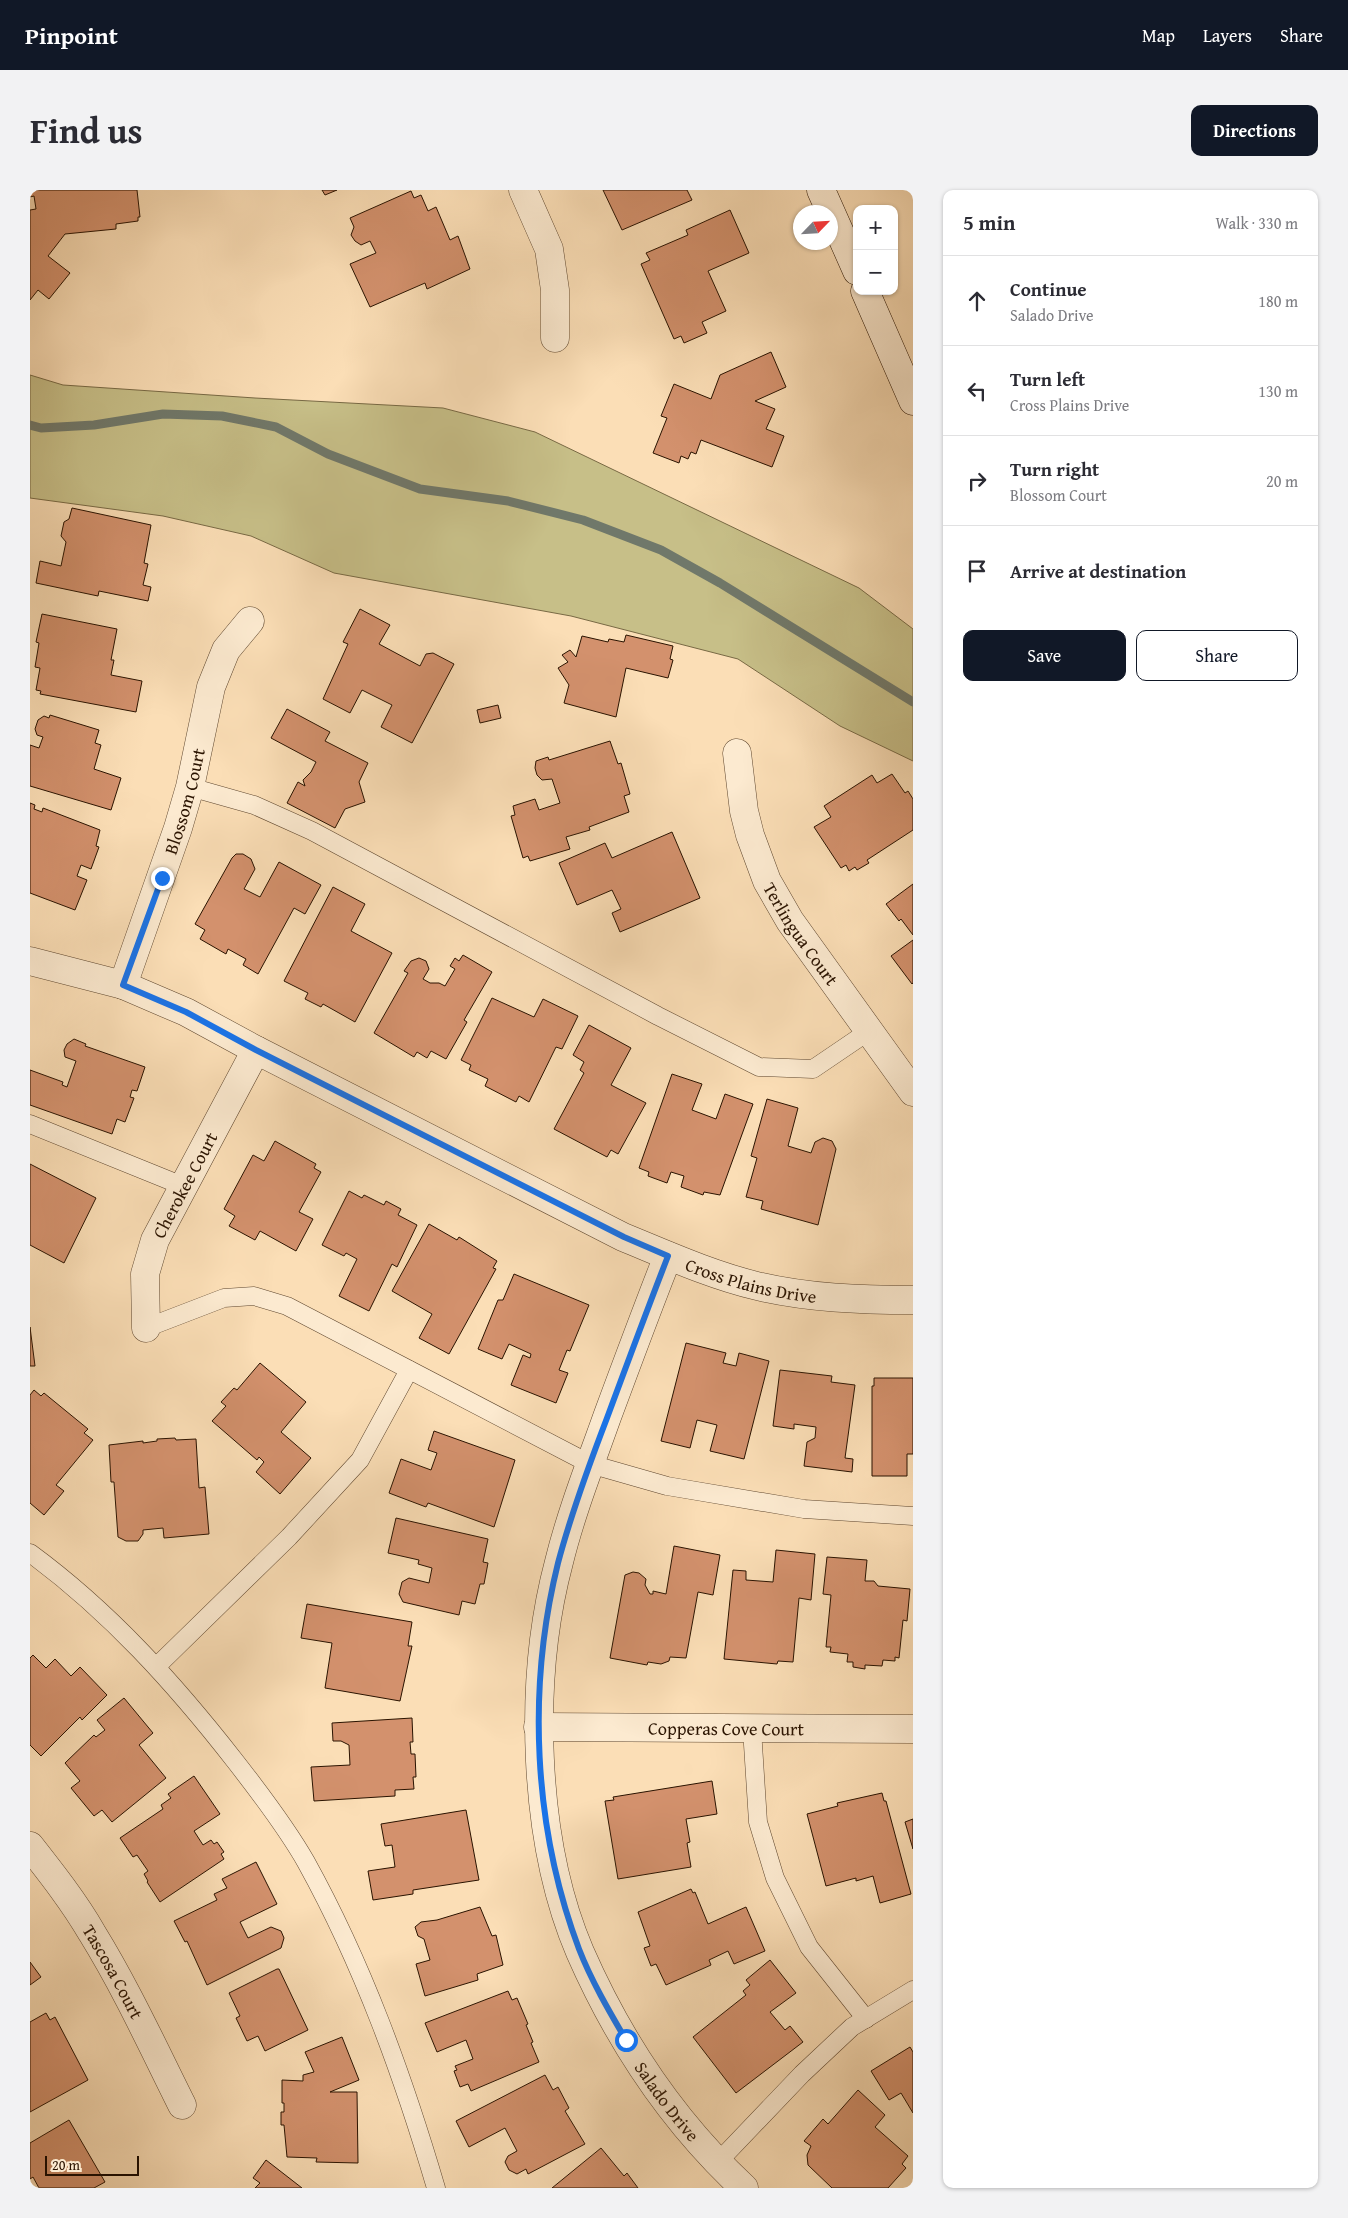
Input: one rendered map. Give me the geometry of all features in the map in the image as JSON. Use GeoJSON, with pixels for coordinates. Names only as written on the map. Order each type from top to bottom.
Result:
{"type":"FeatureCollection","features":[{"type":"Feature","properties":{"kind":"street"},"geometry":{"type":"LineString","coordinates":[[523,190],[549,249],[555,290],[555,338]]}},
{"type":"Feature","properties":{"kind":"street"},"geometry":{"type":"LineString","coordinates":[[821,190],[853,262]]}},
{"type":"Feature","properties":{"kind":"street"},"geometry":{"type":"LineString","coordinates":[[867,295],[913,401]]}},
{"type":"Feature","properties":{"kind":"street","name":"Blossom Court"},"geometry":{"type":"LineString","coordinates":[[123,985],[162,878],[190,787],[210,687],[226,650],[250,621]]}},
{"type":"Feature","properties":{"kind":"street","name":"Terlingua Court"},"geometry":{"type":"LineString","coordinates":[[737,753],[744,811],[750,835],[767,881],[790,921],[913,1092]]}},
{"type":"Feature","properties":{"kind":"street","name":"Cross Plains Drive"},"geometry":{"type":"LineString","coordinates":[[30,961],[123,985],[186,1012],[256,1050],[624,1237],[668,1256],[756,1286],[845,1300],[913,1300]]}},
{"type":"Feature","properties":{"kind":"street","name":"Cherokee Court"},"geometry":{"type":"LineString","coordinates":[[146,1328],[145,1274],[155,1240],[256,1050]]}},
{"type":"Feature","properties":{"kind":"street","name":"Salado Drive"},"geometry":{"type":"LineString","coordinates":[[668,1256],[590,1464],[558,1562],[541,1673],[538,1727],[542,1784],[550,1846],[563,1904],[580,1950],[626,2040],[656,2089],[688,2130],[744,2188]]}},
{"type":"Feature","properties":{"kind":"street","name":"Copperas Cove Court"},"geometry":{"type":"LineString","coordinates":[[538,1727],[913,1729]]}},
{"type":"Feature","properties":{"kind":"street","name":"Tascosa Court"},"geometry":{"type":"LineString","coordinates":[[30,1846],[62,1886],[92,1933],[126,1993],[182,2105]]}},
{"type":"Feature","properties":{"kind":"lane"},"geometry":{"type":"LineString","coordinates":[[190,787],[254,805],[312,831],[658,1016],[759,1067],[813,1068],[869,1031]]}},
{"type":"Feature","properties":{"kind":"lane"},"geometry":{"type":"LineString","coordinates":[[30,1124],[183,1186]]}},
{"type":"Feature","properties":{"kind":"lane"},"geometry":{"type":"LineString","coordinates":[[146,1328],[224,1298],[254,1296],[287,1306],[590,1464],[666,1486],[804,1509],[913,1516]]}},
{"type":"Feature","properties":{"kind":"lane"},"geometry":{"type":"LineString","coordinates":[[156,1666],[289,1537],[360,1460],[409,1370]]}},
{"type":"Feature","properties":{"kind":"lane"},"geometry":{"type":"LineString","coordinates":[[30,1552],[108,1619],[156,1666],[256,1788],[304,1860],[333,1914],[362,1978],[414,2113],[436,2188]]}},
{"type":"Feature","properties":{"kind":"lane"},"geometry":{"type":"LineString","coordinates":[[752,1729],[758,1822],[775,1878],[809,1947],[866,2019]]}},
{"type":"Feature","properties":{"kind":"lane"},"geometry":{"type":"LineString","coordinates":[[718,2162],[802,2074],[852,2027],[913,1990]]}},
{"type":"Feature","properties":{"kind":"shaded area"},"geometry":{"type":"Polygon","coordinates":[[[30,375],[63,385],[443,408],[535,432],[859,588],[913,629],[913,761],[840,726],[738,659],[571,616],[334,573],[251,536],[163,516],[30,498],[30,375]]]}},
{"type":"Feature","properties":{"kind":"building"},"geometry":{"type":"Polygon","coordinates":[[[30,190],[137,190],[140,217],[138,217],[138,221],[116,224],[116,229],[65,234],[48,256],[70,273],[49,299],[38,290],[30,300],[30,210],[36,209],[34,196],[30,197],[30,190]]]}},
{"type":"Feature","properties":{"kind":"building"},"geometry":{"type":"Polygon","coordinates":[[[322,190],[337,190],[325,195],[322,190]]]}},
{"type":"Feature","properties":{"kind":"building"},"geometry":{"type":"Polygon","coordinates":[[[603,190],[687,190],[692,200],[622,230],[603,190]]]}},
{"type":"Feature","properties":{"kind":"building"},"geometry":{"type":"Polygon","coordinates":[[[411,191],[414,198],[421,195],[428,211],[436,207],[450,240],[458,236],[470,269],[427,289],[425,283],[370,307],[350,264],[376,253],[370,241],[361,245],[355,241],[351,235],[354,227],[350,218],[411,191]]]}},
{"type":"Feature","properties":{"kind":"building"},"geometry":{"type":"Polygon","coordinates":[[[730,210],[749,253],[708,271],[726,311],[702,322],[707,333],[684,343],[681,336],[674,339],[641,264],[650,260],[646,253],[688,235],[686,230],[730,210]]]}},
{"type":"Feature","properties":{"kind":"building"},"geometry":{"type":"Polygon","coordinates":[[[771,352],[786,387],[755,401],[775,409],[766,429],[784,436],[772,467],[701,440],[696,454],[691,452],[688,459],[681,456],[679,463],[653,453],[667,418],[661,416],[674,384],[711,399],[720,375],[771,352]]]}},
{"type":"Feature","properties":{"kind":"building"},"geometry":{"type":"Polygon","coordinates":[[[72,508],[151,525],[144,563],[148,564],[143,585],[151,587],[148,601],[99,591],[98,596],[36,583],[40,561],[61,566],[66,542],[61,536],[64,522],[69,519],[72,508]]]}},
{"type":"Feature","properties":{"kind":"building"},"geometry":{"type":"Polygon","coordinates":[[[360,609],[390,625],[379,644],[420,666],[426,654],[433,653],[454,664],[412,743],[381,727],[392,705],[362,690],[350,713],[323,699],[348,644],[343,642],[360,609]]]}},
{"type":"Feature","properties":{"kind":"building"},"geometry":{"type":"Polygon","coordinates":[[[42,614],[117,629],[111,660],[114,660],[111,675],[142,681],[136,712],[40,694],[41,691],[36,690],[40,668],[35,667],[39,643],[36,642],[42,614]]]}},
{"type":"Feature","properties":{"kind":"building"},"geometry":{"type":"Polygon","coordinates":[[[626,635],[673,646],[670,659],[673,660],[668,678],[626,668],[616,717],[564,703],[569,685],[558,668],[568,662],[562,655],[570,650],[576,657],[582,636],[608,642],[609,639],[624,642],[626,635]]]}},
{"type":"Feature","properties":{"kind":"building"},"geometry":{"type":"Polygon","coordinates":[[[498,705],[501,718],[480,723],[477,710],[498,705]]]}},
{"type":"Feature","properties":{"kind":"building"},"geometry":{"type":"Polygon","coordinates":[[[287,709],[330,732],[325,741],[368,763],[359,782],[365,802],[345,809],[335,828],[287,803],[298,782],[305,786],[303,780],[311,772],[316,762],[271,738],[287,709]]]}},
{"type":"Feature","properties":{"kind":"building"},"geometry":{"type":"Polygon","coordinates":[[[50,715],[99,730],[95,743],[101,745],[94,769],[121,778],[111,810],[30,786],[30,745],[39,748],[43,737],[37,735],[35,729],[38,720],[44,716],[49,718],[50,715]]]}},
{"type":"Feature","properties":{"kind":"building"},"geometry":{"type":"Polygon","coordinates":[[[610,741],[618,764],[621,763],[630,794],[624,796],[629,812],[589,827],[590,830],[566,837],[570,849],[530,861],[528,856],[523,858],[511,816],[515,815],[513,806],[535,799],[539,810],[560,803],[552,779],[542,780],[537,775],[536,761],[548,757],[549,760],[610,741]]]}},
{"type":"Feature","properties":{"kind":"building"},"geometry":{"type":"Polygon","coordinates":[[[892,774],[905,793],[908,791],[913,799],[913,830],[867,860],[869,863],[857,870],[855,867],[849,871],[846,865],[841,868],[814,827],[831,817],[824,806],[872,775],[877,783],[892,774]]]}},
{"type":"Feature","properties":{"kind":"building"},"geometry":{"type":"Polygon","coordinates":[[[30,803],[35,805],[34,809],[42,812],[43,808],[100,830],[96,846],[99,847],[91,869],[81,865],[77,876],[87,880],[75,910],[30,893],[30,803]]]}},
{"type":"Feature","properties":{"kind":"building"},"geometry":{"type":"Polygon","coordinates":[[[672,832],[700,898],[620,932],[612,913],[621,909],[612,890],[577,905],[559,863],[605,843],[612,858],[672,832]]]}},
{"type":"Feature","properties":{"kind":"building"},"geometry":{"type":"Polygon","coordinates":[[[236,854],[243,854],[251,859],[255,869],[244,889],[260,897],[279,862],[321,885],[305,914],[294,908],[258,974],[243,965],[246,959],[228,949],[226,954],[200,939],[205,930],[195,924],[236,854]]]}},
{"type":"Feature","properties":{"kind":"building"},"geometry":{"type":"Polygon","coordinates":[[[913,884],[913,935],[886,904],[913,884]]]}},
{"type":"Feature","properties":{"kind":"building"},"geometry":{"type":"Polygon","coordinates":[[[333,887],[365,904],[351,931],[392,953],[355,1022],[323,1004],[321,1007],[305,999],[308,993],[284,981],[333,887]]]}},
{"type":"Feature","properties":{"kind":"building"},"geometry":{"type":"Polygon","coordinates":[[[913,940],[913,983],[912,984],[891,956],[913,940]]]}},
{"type":"Feature","properties":{"kind":"building"},"geometry":{"type":"Polygon","coordinates":[[[463,955],[492,972],[464,1020],[467,1022],[446,1059],[431,1051],[427,1058],[417,1052],[414,1057],[374,1033],[408,973],[404,971],[411,961],[419,958],[426,961],[429,969],[423,979],[430,983],[439,983],[445,986],[455,969],[450,966],[455,958],[459,961],[463,955]]]}},
{"type":"Feature","properties":{"kind":"building"},"geometry":{"type":"Polygon","coordinates":[[[492,998],[534,1017],[543,999],[578,1016],[562,1049],[556,1047],[529,1102],[519,1096],[516,1102],[485,1086],[488,1079],[469,1070],[471,1065],[461,1060],[492,998]]]}},
{"type":"Feature","properties":{"kind":"building"},"geometry":{"type":"Polygon","coordinates":[[[589,1025],[631,1048],[611,1085],[646,1103],[618,1154],[611,1150],[607,1157],[554,1129],[584,1073],[580,1070],[584,1062],[573,1055],[589,1025]]]}},
{"type":"Feature","properties":{"kind":"building"},"geometry":{"type":"Polygon","coordinates":[[[74,1039],[86,1044],[85,1046],[145,1067],[137,1091],[132,1090],[130,1097],[134,1098],[125,1122],[117,1119],[112,1134],[30,1105],[30,1070],[63,1082],[62,1085],[67,1087],[76,1061],[65,1057],[64,1050],[67,1044],[74,1039]]]}},
{"type":"Feature","properties":{"kind":"building"},"geometry":{"type":"Polygon","coordinates":[[[672,1074],[702,1084],[692,1110],[716,1119],[725,1094],[753,1104],[720,1195],[704,1192],[703,1195],[681,1187],[684,1176],[671,1172],[667,1183],[648,1176],[649,1172],[639,1168],[672,1074]]]}},
{"type":"Feature","properties":{"kind":"building"},"geometry":{"type":"Polygon","coordinates":[[[767,1099],[798,1108],[788,1146],[811,1153],[815,1142],[823,1138],[832,1141],[836,1149],[818,1225],[761,1209],[763,1201],[746,1197],[757,1158],[751,1156],[767,1099]]]}},
{"type":"Feature","properties":{"kind":"building"},"geometry":{"type":"Polygon","coordinates":[[[275,1141],[316,1164],[314,1168],[321,1172],[299,1212],[313,1219],[296,1251],[260,1231],[255,1240],[229,1226],[235,1216],[224,1209],[253,1155],[264,1161],[275,1141]]]}},
{"type":"Feature","properties":{"kind":"building"},"geometry":{"type":"Polygon","coordinates":[[[30,1164],[96,1198],[64,1263],[30,1245],[30,1164]]]}},
{"type":"Feature","properties":{"kind":"building"},"geometry":{"type":"Polygon","coordinates":[[[349,1191],[362,1198],[364,1195],[384,1205],[386,1201],[401,1209],[398,1215],[417,1225],[397,1267],[392,1264],[369,1311],[339,1296],[357,1259],[346,1253],[344,1256],[322,1245],[349,1191]]]}},
{"type":"Feature","properties":{"kind":"building"},"geometry":{"type":"Polygon","coordinates":[[[429,1224],[457,1240],[459,1237],[497,1261],[493,1268],[496,1269],[449,1354],[419,1338],[432,1314],[392,1291],[429,1224]]]}},
{"type":"Feature","properties":{"kind":"building"},"geometry":{"type":"Polygon","coordinates":[[[514,1274],[589,1305],[570,1351],[567,1350],[559,1370],[568,1373],[556,1403],[511,1385],[523,1355],[530,1358],[531,1354],[509,1344],[502,1359],[478,1349],[498,1300],[503,1300],[514,1274]]]}},
{"type":"Feature","properties":{"kind":"building"},"geometry":{"type":"Polygon","coordinates":[[[30,1327],[35,1366],[30,1366],[30,1327]]]}},
{"type":"Feature","properties":{"kind":"building"},"geometry":{"type":"Polygon","coordinates":[[[686,1343],[726,1353],[723,1363],[736,1366],[739,1353],[769,1361],[744,1459],[710,1451],[717,1425],[697,1420],[690,1448],[661,1441],[686,1343]]]}},
{"type":"Feature","properties":{"kind":"building"},"geometry":{"type":"Polygon","coordinates":[[[260,1363],[306,1402],[281,1432],[311,1458],[280,1494],[256,1472],[264,1462],[259,1457],[257,1460],[212,1421],[226,1406],[221,1402],[234,1388],[237,1390],[260,1363]]]}},
{"type":"Feature","properties":{"kind":"building"},"geometry":{"type":"Polygon","coordinates":[[[780,1370],[832,1376],[831,1382],[855,1385],[845,1458],[853,1459],[852,1472],[804,1466],[807,1442],[815,1438],[816,1427],[794,1424],[794,1429],[773,1426],[780,1370]]]}},
{"type":"Feature","properties":{"kind":"building"},"geometry":{"type":"Polygon","coordinates":[[[874,1378],[913,1378],[913,1454],[907,1454],[907,1476],[872,1476],[872,1386],[874,1386],[874,1378]]]}},
{"type":"Feature","properties":{"kind":"building"},"geometry":{"type":"Polygon","coordinates":[[[34,1390],[41,1396],[44,1393],[88,1429],[84,1433],[93,1440],[56,1485],[64,1491],[44,1515],[30,1503],[30,1395],[34,1390]]]}},
{"type":"Feature","properties":{"kind":"building"},"geometry":{"type":"Polygon","coordinates":[[[434,1431],[515,1460],[494,1527],[428,1503],[426,1507],[389,1493],[401,1459],[431,1470],[437,1453],[428,1450],[434,1431]]]}},
{"type":"Feature","properties":{"kind":"building"},"geometry":{"type":"Polygon","coordinates":[[[175,1438],[176,1440],[196,1439],[199,1488],[205,1487],[209,1534],[164,1538],[163,1528],[143,1530],[143,1534],[138,1541],[126,1541],[118,1537],[114,1482],[111,1482],[109,1445],[143,1441],[143,1443],[157,1441],[157,1439],[175,1438]]]}},
{"type":"Feature","properties":{"kind":"building"},"geometry":{"type":"Polygon","coordinates":[[[396,1518],[488,1539],[483,1562],[488,1563],[484,1584],[480,1584],[475,1604],[462,1601],[459,1615],[403,1602],[399,1594],[402,1582],[409,1578],[429,1583],[432,1568],[418,1564],[419,1560],[388,1553],[396,1518]]]}},
{"type":"Feature","properties":{"kind":"building"},"geometry":{"type":"Polygon","coordinates":[[[674,1546],[720,1555],[713,1595],[698,1592],[686,1658],[670,1657],[669,1661],[661,1664],[648,1662],[647,1665],[610,1658],[625,1575],[633,1572],[639,1573],[646,1579],[645,1585],[650,1594],[653,1594],[653,1591],[666,1594],[674,1546]]]}},
{"type":"Feature","properties":{"kind":"building"},"geometry":{"type":"Polygon","coordinates":[[[776,1550],[815,1554],[811,1600],[799,1598],[793,1662],[778,1661],[777,1664],[724,1659],[733,1570],[746,1571],[746,1580],[773,1582],[776,1550]]]}},
{"type":"Feature","properties":{"kind":"building"},"geometry":{"type":"Polygon","coordinates":[[[827,1557],[867,1560],[865,1581],[874,1581],[878,1586],[910,1589],[907,1621],[903,1620],[899,1658],[895,1657],[895,1661],[883,1660],[882,1666],[865,1665],[865,1669],[853,1667],[853,1662],[847,1662],[848,1654],[830,1652],[831,1647],[826,1647],[831,1595],[823,1594],[827,1557]]]}},
{"type":"Feature","properties":{"kind":"building"},"geometry":{"type":"Polygon","coordinates":[[[307,1604],[412,1622],[408,1646],[412,1646],[400,1701],[325,1688],[332,1643],[301,1638],[307,1604]]]}},
{"type":"Feature","properties":{"kind":"building"},"geometry":{"type":"Polygon","coordinates":[[[33,1655],[46,1668],[55,1659],[71,1676],[80,1667],[107,1695],[82,1720],[80,1717],[41,1756],[30,1745],[30,1658],[33,1655]]]}},
{"type":"Feature","properties":{"kind":"building"},"geometry":{"type":"Polygon","coordinates":[[[124,1698],[153,1733],[139,1745],[166,1778],[112,1822],[102,1810],[94,1816],[71,1788],[80,1781],[65,1763],[94,1735],[96,1737],[105,1730],[97,1720],[124,1698]]]}},
{"type":"Feature","properties":{"kind":"building"},"geometry":{"type":"Polygon","coordinates":[[[412,1718],[413,1742],[410,1742],[411,1754],[415,1754],[416,1777],[413,1777],[414,1789],[395,1790],[395,1796],[314,1801],[311,1767],[350,1765],[349,1745],[341,1741],[333,1741],[332,1723],[412,1718]]]}},
{"type":"Feature","properties":{"kind":"building"},"geometry":{"type":"Polygon","coordinates":[[[194,1776],[220,1814],[194,1831],[203,1845],[211,1840],[214,1844],[217,1842],[224,1852],[221,1854],[224,1859],[160,1902],[147,1882],[144,1874],[148,1871],[137,1855],[133,1857],[120,1838],[163,1809],[161,1805],[171,1798],[168,1794],[194,1776]]]}},
{"type":"Feature","properties":{"kind":"building"},"geometry":{"type":"Polygon","coordinates":[[[712,1781],[717,1814],[686,1819],[690,1842],[687,1843],[691,1867],[618,1879],[605,1801],[614,1800],[613,1797],[712,1781]]]}},
{"type":"Feature","properties":{"kind":"building"},"geometry":{"type":"Polygon","coordinates":[[[882,1793],[884,1801],[886,1801],[911,1894],[880,1903],[873,1876],[856,1881],[856,1878],[826,1886],[807,1814],[838,1806],[837,1803],[882,1793]]]}},
{"type":"Feature","properties":{"kind":"building"},"geometry":{"type":"Polygon","coordinates":[[[466,1810],[479,1880],[413,1890],[413,1894],[373,1900],[368,1871],[395,1867],[392,1845],[385,1846],[381,1824],[466,1810]]]}},
{"type":"Feature","properties":{"kind":"building"},"geometry":{"type":"Polygon","coordinates":[[[913,1819],[913,1849],[905,1822],[913,1819]]]}},
{"type":"Feature","properties":{"kind":"building"},"geometry":{"type":"Polygon","coordinates":[[[256,1862],[277,1904],[240,1922],[248,1938],[271,1927],[281,1931],[284,1938],[281,1948],[207,1985],[187,1941],[185,1942],[174,1921],[217,1900],[214,1894],[227,1888],[222,1879],[256,1862]]]}},
{"type":"Feature","properties":{"kind":"building"},"geometry":{"type":"Polygon","coordinates":[[[691,1889],[693,1893],[695,1892],[708,1924],[746,1907],[765,1951],[734,1964],[728,1951],[709,1960],[711,1965],[666,1985],[656,1964],[651,1966],[644,1948],[650,1946],[638,1912],[691,1889]]]}},
{"type":"Feature","properties":{"kind":"building"},"geometry":{"type":"Polygon","coordinates":[[[480,1907],[492,1936],[496,1935],[503,1965],[477,1974],[478,1980],[425,1996],[416,1964],[430,1960],[424,1939],[418,1936],[415,1927],[421,1922],[437,1920],[480,1907]]]}},
{"type":"Feature","properties":{"kind":"building"},"geometry":{"type":"Polygon","coordinates":[[[770,1960],[796,1993],[770,2012],[785,2030],[790,2026],[803,2042],[736,2093],[693,2037],[746,1995],[743,1991],[750,1985],[746,1980],[770,1960]]]}},
{"type":"Feature","properties":{"kind":"building"},"geometry":{"type":"Polygon","coordinates":[[[30,1962],[41,1977],[30,1985],[30,1962]]]}},
{"type":"Feature","properties":{"kind":"building"},"geometry":{"type":"Polygon","coordinates":[[[279,1969],[308,2030],[265,2051],[258,2036],[247,2041],[236,2018],[240,2016],[229,1993],[279,1969]]]}},
{"type":"Feature","properties":{"kind":"building"},"geometry":{"type":"Polygon","coordinates":[[[508,1991],[512,2000],[517,1998],[528,2024],[526,2025],[533,2042],[531,2043],[539,2062],[471,2091],[468,2084],[460,2087],[454,2071],[457,2070],[455,2066],[473,2059],[466,2040],[437,2052],[425,2023],[508,1991]]]}},
{"type":"Feature","properties":{"kind":"building"},"geometry":{"type":"Polygon","coordinates":[[[46,2013],[50,2020],[55,2017],[88,2080],[30,2112],[30,2022],[46,2013]]]}},
{"type":"Feature","properties":{"kind":"building"},"geometry":{"type":"Polygon","coordinates":[[[342,2037],[359,2080],[330,2092],[357,2092],[358,2163],[316,2162],[317,2158],[287,2157],[284,2125],[281,2125],[281,2112],[284,2112],[282,2080],[303,2081],[303,2075],[314,2072],[305,2052],[342,2037]]]}},
{"type":"Feature","properties":{"kind":"building"},"geometry":{"type":"Polygon","coordinates":[[[910,2047],[913,2052],[913,2113],[901,2093],[889,2100],[871,2071],[910,2047]]]}},
{"type":"Feature","properties":{"kind":"building"},"geometry":{"type":"Polygon","coordinates":[[[545,2075],[553,2090],[558,2087],[569,2108],[565,2111],[585,2144],[528,2174],[526,2169],[517,2174],[509,2170],[505,2162],[508,2156],[517,2151],[505,2128],[469,2147],[456,2121],[545,2075]]]}},
{"type":"Feature","properties":{"kind":"building"},"geometry":{"type":"Polygon","coordinates":[[[858,2090],[885,2115],[875,2127],[908,2156],[902,2164],[906,2168],[888,2188],[832,2188],[808,2165],[807,2155],[811,2146],[804,2141],[823,2119],[828,2124],[858,2090]]]}},
{"type":"Feature","properties":{"kind":"building"},"geometry":{"type":"Polygon","coordinates":[[[69,2120],[105,2182],[94,2188],[39,2188],[33,2177],[30,2179],[30,2143],[69,2120]]]}},
{"type":"Feature","properties":{"kind":"building"},"geometry":{"type":"Polygon","coordinates":[[[601,2148],[624,2176],[627,2173],[638,2188],[552,2188],[601,2148]]]}},
{"type":"Feature","properties":{"kind":"building"},"geometry":{"type":"Polygon","coordinates":[[[266,2160],[302,2188],[255,2188],[260,2183],[253,2178],[266,2160]]]}},
{"type":"Feature","properties":{"kind":"waterway"},"geometry":{"type":"LineString","coordinates":[[30,425],[41,428],[94,425],[163,414],[222,416],[276,427],[328,454],[420,489],[508,501],[583,520],[661,550],[720,583],[913,702]]}},
{"type":"Feature","properties":{"kind":"route"},"geometry":{"type":"LineString","coordinates":[[162,878],[123,985],[186,1012],[256,1050],[624,1237],[668,1256],[590,1464],[558,1562],[546,1623],[538,1727],[542,1784],[550,1846],[563,1904],[580,1950],[600,1993],[626,2040]]}}]}
